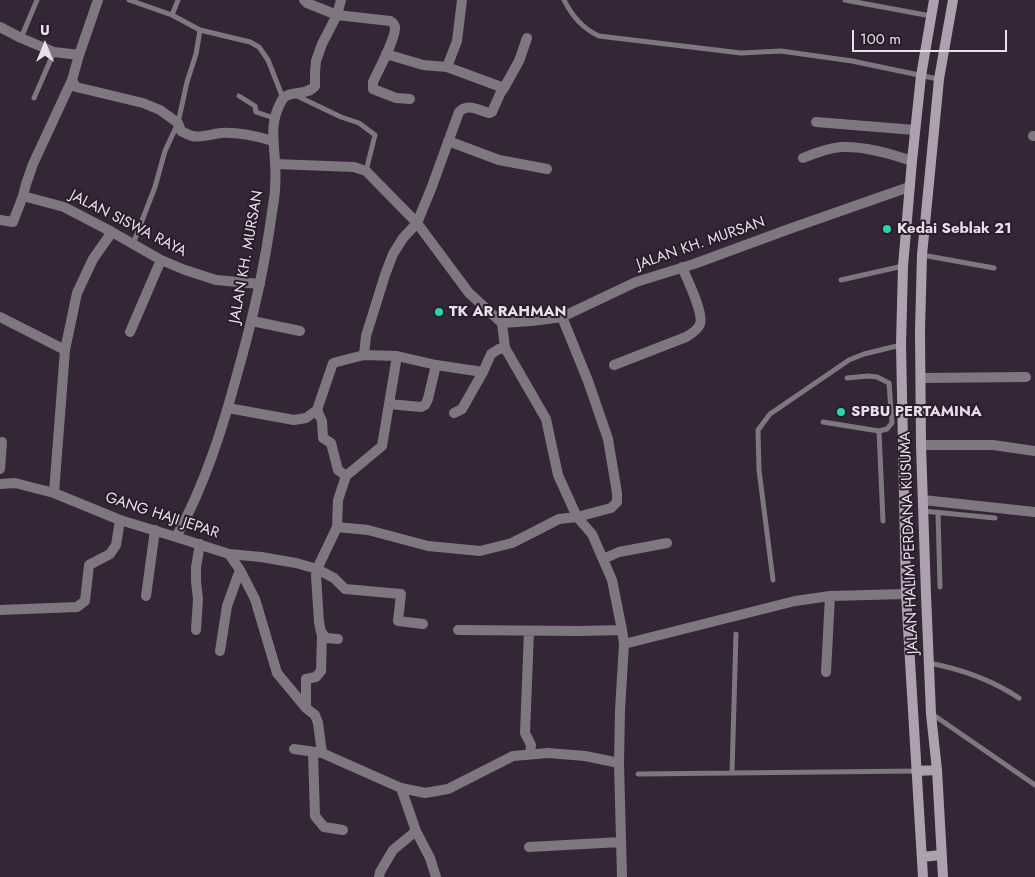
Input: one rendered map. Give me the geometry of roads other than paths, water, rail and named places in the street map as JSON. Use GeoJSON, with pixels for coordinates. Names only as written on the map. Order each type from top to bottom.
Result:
{"type":"FeatureCollection","features":[{"type":"Feature","properties":{"kind":"main road","name":"JALAN HALIM PERDANA KUSUMA"},"geometry":{"type":"LineString","coordinates":[[923,877],[897,424],[902,381],[903,266],[909,187],[921,76],[934,0]]}},
{"type":"Feature","properties":{"kind":"main road","name":"JALAN HALIM PERDANA KUSUMA"},"geometry":{"type":"LineString","coordinates":[[943,877],[931,714],[925,574],[920,330],[922,255],[939,80],[953,0]]}},
{"type":"Feature","properties":{"kind":"main road"},"geometry":{"type":"LineString","coordinates":[[916,771],[936,770]]}},
{"type":"Feature","properties":{"kind":"main road"},"geometry":{"type":"LineString","coordinates":[[922,857],[941,855]]}},
{"type":"Feature","properties":{"kind":"street"},"geometry":{"type":"LineString","coordinates":[[0,220],[14,222],[33,164],[72,80],[98,0]]}},
{"type":"Feature","properties":{"kind":"street"},"geometry":{"type":"LineString","coordinates":[[304,0],[337,15],[394,23],[395,28],[373,82],[373,89],[396,98],[410,99]]}},
{"type":"Feature","properties":{"kind":"street"},"geometry":{"type":"LineString","coordinates":[[287,96],[311,91],[315,86],[316,61],[322,44],[337,15],[341,0]]}},
{"type":"Feature","properties":{"kind":"street"},"geometry":{"type":"LineString","coordinates":[[446,67],[457,41],[462,0]]}},
{"type":"Feature","properties":{"kind":"street"},"geometry":{"type":"LineString","coordinates":[[0,27],[54,52],[79,55]]}},
{"type":"Feature","properties":{"kind":"street"},"geometry":{"type":"LineString","coordinates":[[364,355],[366,336],[385,274],[402,238],[417,223],[459,112],[467,107],[492,112],[519,61],[528,38]]}},
{"type":"Feature","properties":{"kind":"street"},"geometry":{"type":"LineString","coordinates":[[386,54],[423,65],[446,67],[504,88]]}},
{"type":"Feature","properties":{"kind":"street"},"geometry":{"type":"LineString","coordinates":[[72,80],[76,86],[143,103],[160,110],[178,123],[181,131],[194,136],[220,133],[236,134],[258,136],[273,141]]}},
{"type":"Feature","properties":{"kind":"street","name":"JALAN KH. MURSAN"},"geometry":{"type":"LineString","coordinates":[[176,536],[190,511],[208,466],[228,408],[252,321],[273,210],[274,118],[287,96]]}},
{"type":"Feature","properties":{"kind":"street"},"geometry":{"type":"LineString","coordinates":[[816,122],[915,130]]}},
{"type":"Feature","properties":{"kind":"street"},"geometry":{"type":"LineString","coordinates":[[448,141],[499,160],[547,169]]}},
{"type":"Feature","properties":{"kind":"street"},"geometry":{"type":"LineString","coordinates":[[803,158],[842,147],[888,153],[912,160]]}},
{"type":"Feature","properties":{"kind":"street"},"geometry":{"type":"LineString","coordinates":[[275,164],[354,167],[366,171],[417,223],[469,293],[502,323],[506,348],[546,419],[558,475],[577,517],[592,534],[612,580],[624,644],[619,763],[622,877]]}},
{"type":"Feature","properties":{"kind":"street","name":"JALAN KH. MURSAN"},"geometry":{"type":"LineString","coordinates":[[502,323],[562,317],[636,282],[682,268],[909,187]]}},
{"type":"Feature","properties":{"kind":"street","name":"JALAN SISWA RAYA"},"geometry":{"type":"LineString","coordinates":[[23,196],[64,207],[161,260],[185,270],[216,280],[260,284]]}},
{"type":"Feature","properties":{"kind":"street"},"geometry":{"type":"LineString","coordinates":[[54,494],[65,350],[77,293],[93,259],[112,232]]}},
{"type":"Feature","properties":{"kind":"street"},"geometry":{"type":"LineString","coordinates":[[130,332],[161,260]]}},
{"type":"Feature","properties":{"kind":"street"},"geometry":{"type":"LineString","coordinates":[[614,365],[686,337],[695,331],[700,324],[700,312],[682,268]]}},
{"type":"Feature","properties":{"kind":"street"},"geometry":{"type":"LineString","coordinates":[[0,317],[65,350]]}},
{"type":"Feature","properties":{"kind":"street"},"geometry":{"type":"LineString","coordinates":[[337,527],[368,530],[428,546],[480,551],[512,543],[559,518],[577,517],[611,508],[617,502],[617,494],[608,439],[588,381],[562,317]]}},
{"type":"Feature","properties":{"kind":"street"},"geometry":{"type":"LineString","coordinates":[[252,321],[300,331]]}},
{"type":"Feature","properties":{"kind":"street"},"geometry":{"type":"LineString","coordinates":[[454,414],[462,409],[491,354],[499,349],[506,348]]}},
{"type":"Feature","properties":{"kind":"street"},"geometry":{"type":"LineString","coordinates":[[228,408],[294,420],[306,418],[317,410],[333,363],[364,355],[397,356],[483,372]]}},
{"type":"Feature","properties":{"kind":"street"},"geometry":{"type":"LineString","coordinates":[[306,708],[306,679],[316,677],[321,671],[322,634],[319,622],[316,576],[337,527],[338,500],[346,476],[382,446],[397,356]]}},
{"type":"Feature","properties":{"kind":"street"},"geometry":{"type":"LineString","coordinates":[[389,404],[421,407],[425,404],[428,399],[436,364]]}},
{"type":"Feature","properties":{"kind":"street"},"geometry":{"type":"LineString","coordinates":[[921,378],[1026,377]]}},
{"type":"Feature","properties":{"kind":"street"},"geometry":{"type":"LineString","coordinates":[[317,410],[322,421],[323,438],[331,443],[338,470],[346,476]]}},
{"type":"Feature","properties":{"kind":"street"},"geometry":{"type":"LineString","coordinates":[[0,469],[2,442]]}},
{"type":"Feature","properties":{"kind":"street"},"geometry":{"type":"LineString","coordinates":[[921,445],[993,445],[1035,451]]}},
{"type":"Feature","properties":{"kind":"street","name":"GANG HAJI JEPAR"},"geometry":{"type":"LineString","coordinates":[[0,484],[15,483],[54,494],[120,520],[229,554],[261,557],[318,569],[334,578],[346,589],[401,594],[398,621],[423,624]]}},
{"type":"Feature","properties":{"kind":"street"},"geometry":{"type":"LineString","coordinates":[[923,505],[1035,512]]}},
{"type":"Feature","properties":{"kind":"street"},"geometry":{"type":"LineString","coordinates":[[0,610],[77,607],[85,601],[89,565],[110,554],[116,545],[120,520]]}},
{"type":"Feature","properties":{"kind":"street"},"geometry":{"type":"LineString","coordinates":[[146,596],[155,530]]}},
{"type":"Feature","properties":{"kind":"street"},"geometry":{"type":"LineString","coordinates":[[603,558],[619,552],[667,543]]}},
{"type":"Feature","properties":{"kind":"street"},"geometry":{"type":"LineString","coordinates":[[196,630],[198,598],[196,567],[200,544]]}},
{"type":"Feature","properties":{"kind":"street"},"geometry":{"type":"LineString","coordinates":[[229,554],[240,570],[255,599],[277,673],[306,708],[315,715],[318,723],[315,816],[324,827],[343,830]]}},
{"type":"Feature","properties":{"kind":"street"},"geometry":{"type":"LineString","coordinates":[[220,651],[227,606],[240,570]]}},
{"type":"Feature","properties":{"kind":"street"},"geometry":{"type":"LineString","coordinates":[[624,644],[786,602],[830,596],[906,594]]}},
{"type":"Feature","properties":{"kind":"street"},"geometry":{"type":"LineString","coordinates":[[826,672],[830,596]]}},
{"type":"Feature","properties":{"kind":"street"},"geometry":{"type":"LineString","coordinates":[[458,630],[622,630]]}},
{"type":"Feature","properties":{"kind":"street"},"geometry":{"type":"LineString","coordinates":[[529,631],[525,733],[531,745],[530,754]]}},
{"type":"Feature","properties":{"kind":"street"},"geometry":{"type":"LineString","coordinates":[[322,634],[326,638],[338,639]]}},
{"type":"Feature","properties":{"kind":"street"},"geometry":{"type":"LineString","coordinates":[[294,749],[317,752],[401,788],[425,793],[448,790],[512,756],[548,753],[585,756],[619,763]]}},
{"type":"Feature","properties":{"kind":"street"},"geometry":{"type":"LineString","coordinates":[[401,788],[416,831],[430,858],[436,877]]}},
{"type":"Feature","properties":{"kind":"street"},"geometry":{"type":"LineString","coordinates":[[379,877],[393,850],[416,831]]}},
{"type":"Feature","properties":{"kind":"street"},"geometry":{"type":"LineString","coordinates":[[529,847],[622,842]]}},
{"type":"Feature","properties":{"kind":"lane"},"geometry":{"type":"LineString","coordinates":[[21,38],[37,0]]}},
{"type":"Feature","properties":{"kind":"lane"},"geometry":{"type":"LineString","coordinates":[[129,0],[172,15],[200,30],[250,42],[259,47],[287,96],[358,123],[375,135],[366,171]]}},
{"type":"Feature","properties":{"kind":"lane"},"geometry":{"type":"LineString","coordinates":[[172,15],[178,0]]}},
{"type":"Feature","properties":{"kind":"lane"},"geometry":{"type":"LineString","coordinates":[[564,0],[570,12],[584,27],[600,36],[741,53],[781,51],[852,61],[939,80]]}},
{"type":"Feature","properties":{"kind":"lane"},"geometry":{"type":"LineString","coordinates":[[845,0],[931,16]]}},
{"type":"Feature","properties":{"kind":"lane"},"geometry":{"type":"LineString","coordinates":[[133,244],[155,187],[165,151],[178,123],[187,82],[196,54],[200,30]]}},
{"type":"Feature","properties":{"kind":"lane"},"geometry":{"type":"LineString","coordinates":[[34,98],[54,52]]}},
{"type":"Feature","properties":{"kind":"lane"},"geometry":{"type":"LineString","coordinates":[[239,96],[255,106],[256,112],[274,118]]}},
{"type":"Feature","properties":{"kind":"lane"},"geometry":{"type":"LineString","coordinates":[[922,255],[994,268]]}},
{"type":"Feature","properties":{"kind":"lane"},"geometry":{"type":"LineString","coordinates":[[841,280],[903,266]]}},
{"type":"Feature","properties":{"kind":"lane"},"geometry":{"type":"LineString","coordinates":[[772,580],[759,470],[758,430],[770,414],[849,360],[864,354],[901,346]]}},
{"type":"Feature","properties":{"kind":"lane"},"geometry":{"type":"LineString","coordinates":[[847,378],[868,376],[877,377],[888,382],[902,381]]}},
{"type":"Feature","properties":{"kind":"lane"},"geometry":{"type":"LineString","coordinates":[[823,422],[879,431],[897,424],[888,382]]}},
{"type":"Feature","properties":{"kind":"lane"},"geometry":{"type":"LineString","coordinates":[[879,431],[883,521]]}},
{"type":"Feature","properties":{"kind":"lane"},"geometry":{"type":"LineString","coordinates":[[923,505],[938,512],[995,518]]}},
{"type":"Feature","properties":{"kind":"lane"},"geometry":{"type":"LineString","coordinates":[[938,512],[940,587]]}},
{"type":"Feature","properties":{"kind":"lane"},"geometry":{"type":"LineString","coordinates":[[924,543],[938,544]]}},
{"type":"Feature","properties":{"kind":"lane"},"geometry":{"type":"LineString","coordinates":[[925,574],[939,574]]}},
{"type":"Feature","properties":{"kind":"lane"},"geometry":{"type":"LineString","coordinates":[[732,773],[736,634]]}},
{"type":"Feature","properties":{"kind":"lane"},"geometry":{"type":"LineString","coordinates":[[929,663],[985,678],[1019,698]]}},
{"type":"Feature","properties":{"kind":"lane"},"geometry":{"type":"LineString","coordinates":[[931,714],[1035,785]]}},
{"type":"Feature","properties":{"kind":"lane"},"geometry":{"type":"LineString","coordinates":[[638,774],[916,771]]}},
{"type":"Feature","properties":{"kind":"place","name":"Kedai Seblak 21"},"geometry":{"type":"Point","coordinates":[887,229]}},
{"type":"Feature","properties":{"kind":"place","name":"TK AR RAHMAN"},"geometry":{"type":"Point","coordinates":[439,312]}},
{"type":"Feature","properties":{"kind":"place","name":"SPBU PERTAMINA"},"geometry":{"type":"Point","coordinates":[841,412]}}]}
